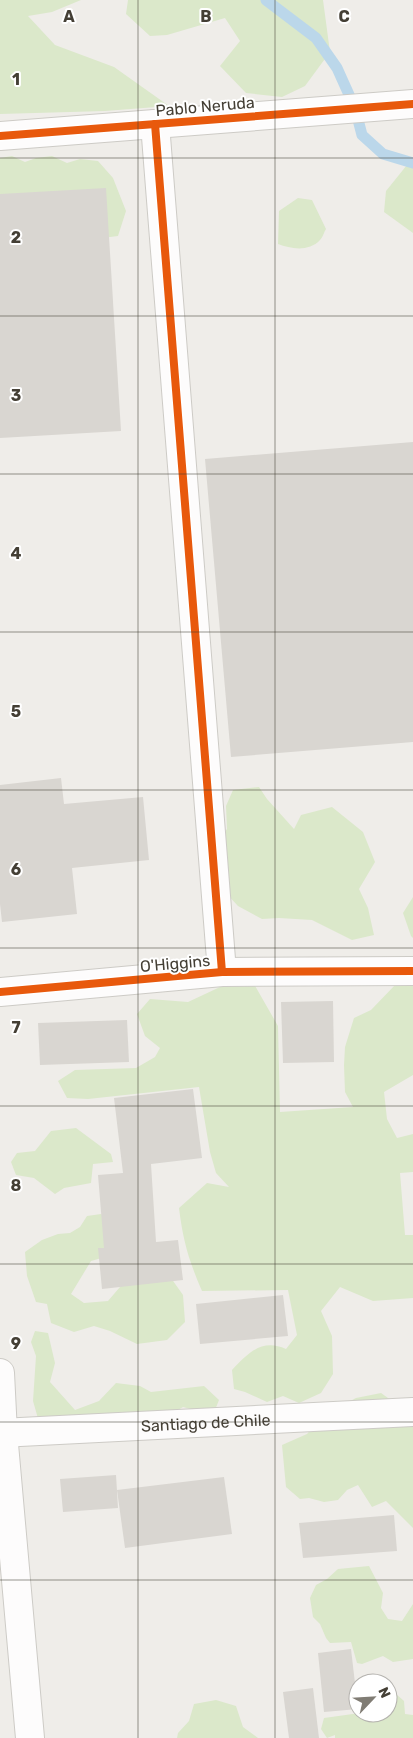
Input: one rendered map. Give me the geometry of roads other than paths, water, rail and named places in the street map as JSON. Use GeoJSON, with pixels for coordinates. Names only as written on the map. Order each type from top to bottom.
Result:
{"type":"FeatureCollection","features":[{"type":"Feature","properties":{"kind":"street","name":"Pablo Neruda"},"geometry":{"type":"LineString","coordinates":[[0,136],[413,104]]}},
{"type":"Feature","properties":{"kind":"street"},"geometry":{"type":"LineString","coordinates":[[155,124],[222,972]]}},
{"type":"Feature","properties":{"kind":"street","name":"O'Higgins"},"geometry":{"type":"LineString","coordinates":[[0,992],[222,972],[413,971]]}},
{"type":"Feature","properties":{"kind":"street"},"geometry":{"type":"LineString","coordinates":[[0,1373],[1,1433],[30,1738]]}},
{"type":"Feature","properties":{"kind":"street","name":"Santiago de Chile"},"geometry":{"type":"LineString","coordinates":[[1,1433],[413,1412]]}},
{"type":"Feature","properties":{"kind":"waterway"},"geometry":{"type":"LineString","coordinates":[[266,0],[316,38],[337,68],[355,108],[362,135],[383,154],[413,163]]}}]}
